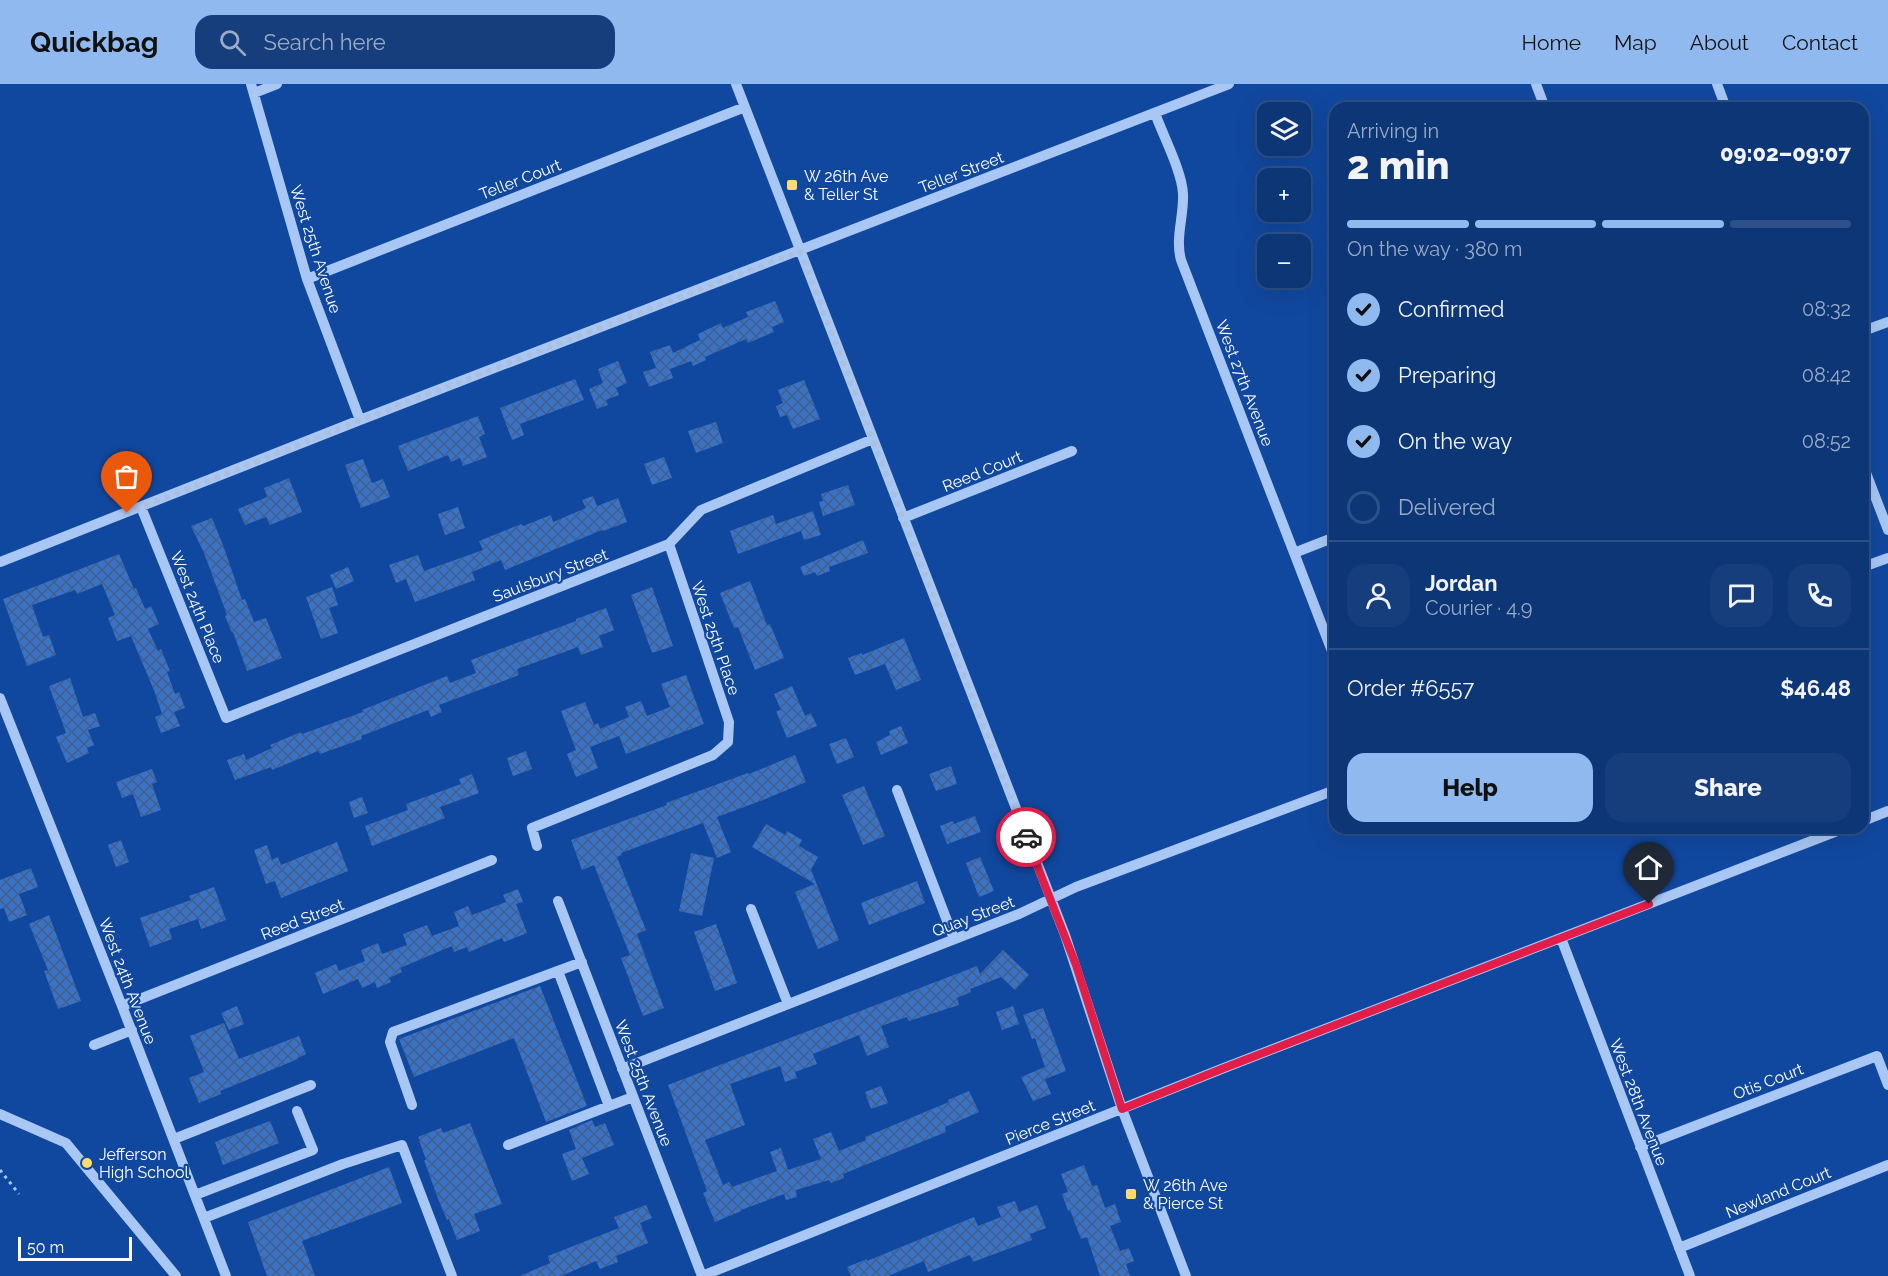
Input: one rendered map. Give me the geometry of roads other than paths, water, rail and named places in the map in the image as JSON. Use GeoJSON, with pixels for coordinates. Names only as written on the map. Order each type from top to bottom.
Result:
{"type":"FeatureCollection","features":[{"type":"Feature","properties":{"kind":"street"},"geometry":{"type":"LineString","coordinates":[[252,88],[277,84]]}},
{"type":"Feature","properties":{"kind":"street"},"geometry":{"type":"LineString","coordinates":[[736,84],[1076,965],[1122,1109],[1186,1276]]}},
{"type":"Feature","properties":{"kind":"street","name":"Teller Street"},"geometry":{"type":"LineString","coordinates":[[0,562],[1227,84]]}},
{"type":"Feature","properties":{"kind":"street"},"geometry":{"type":"LineString","coordinates":[[1536,84],[1543,102]]}},
{"type":"Feature","properties":{"kind":"street"},"geometry":{"type":"LineString","coordinates":[[1717,84],[1724,102]]}},
{"type":"Feature","properties":{"kind":"street","name":"West 25th Avenue"},"geometry":{"type":"LineString","coordinates":[[252,88],[307,279],[360,420]]}},
{"type":"Feature","properties":{"kind":"street","name":"Teller Court"},"geometry":{"type":"LineString","coordinates":[[307,279],[745,108]]}},
{"type":"Feature","properties":{"kind":"street","name":"West 27th Avenue"},"geometry":{"type":"LineString","coordinates":[[1155,113],[1182,188],[1183,204],[1179,237],[1181,260],[1329,643]]}},
{"type":"Feature","properties":{"kind":"street"},"geometry":{"type":"LineString","coordinates":[[1869,330],[1888,322]]}},
{"type":"Feature","properties":{"kind":"street","name":"Saulsbury Street"},"geometry":{"type":"LineString","coordinates":[[226,718],[669,544],[701,510],[873,439]]}},
{"type":"Feature","properties":{"kind":"street","name":"Reed Court"},"geometry":{"type":"LineString","coordinates":[[903,518],[1072,452]]}},
{"type":"Feature","properties":{"kind":"street"},"geometry":{"type":"LineString","coordinates":[[1869,480],[1887,524]]}},
{"type":"Feature","properties":{"kind":"street","name":"West 24th Place"},"geometry":{"type":"LineString","coordinates":[[141,507],[226,718]]}},
{"type":"Feature","properties":{"kind":"street"},"geometry":{"type":"LineString","coordinates":[[1294,553],[1329,539]]}},
{"type":"Feature","properties":{"kind":"street","name":"West 25th Place"},"geometry":{"type":"LineString","coordinates":[[537,846],[532,828],[713,755],[728,742],[729,722],[669,544]]}},
{"type":"Feature","properties":{"kind":"street"},"geometry":{"type":"LineString","coordinates":[[1869,565],[1888,558]]}},
{"type":"Feature","properties":{"kind":"street","name":"West 24th Avenue"},"geometry":{"type":"LineString","coordinates":[[0,698],[132,1030],[226,1276]]}},
{"type":"Feature","properties":{"kind":"street"},"geometry":{"type":"LineString","coordinates":[[897,790],[954,939]]}},
{"type":"Feature","properties":{"kind":"street","name":"Quay Street"},"geometry":{"type":"LineString","coordinates":[[622,1069],[1019,914],[1076,887],[1329,792]]}},
{"type":"Feature","properties":{"kind":"street"},"geometry":{"type":"LineString","coordinates":[[1869,819],[1888,812]]}},
{"type":"Feature","properties":{"kind":"street","name":"Pierce Street"},"geometry":{"type":"LineString","coordinates":[[702,1276],[1224,1068],[1830,834]]}},
{"type":"Feature","properties":{"kind":"street","name":"Reed Street"},"geometry":{"type":"LineString","coordinates":[[122,1005],[492,860]]}},
{"type":"Feature","properties":{"kind":"street","name":"West 25th Avenue"},"geometry":{"type":"LineString","coordinates":[[558,901],[702,1276]]}},
{"type":"Feature","properties":{"kind":"street"},"geometry":{"type":"LineString","coordinates":[[750,909],[788,1004]]}},
{"type":"Feature","properties":{"kind":"street","name":"West 28th Avenue"},"geometry":{"type":"LineString","coordinates":[[1562,938],[1690,1276]]}},
{"type":"Feature","properties":{"kind":"street"},"geometry":{"type":"LineString","coordinates":[[412,1105],[390,1042],[393,1032],[582,962]]}},
{"type":"Feature","properties":{"kind":"street"},"geometry":{"type":"LineString","coordinates":[[558,971],[609,1106]]}},
{"type":"Feature","properties":{"kind":"street"},"geometry":{"type":"LineString","coordinates":[[94,1045],[132,1030]]}},
{"type":"Feature","properties":{"kind":"street","name":"Otis Court"},"geometry":{"type":"LineString","coordinates":[[1640,1147],[1877,1056],[1888,1085]]}},
{"type":"Feature","properties":{"kind":"street"},"geometry":{"type":"LineString","coordinates":[[174,1140],[311,1085]]}},
{"type":"Feature","properties":{"kind":"street"},"geometry":{"type":"LineString","coordinates":[[508,1144],[633,1097]]}},
{"type":"Feature","properties":{"kind":"street"},"geometry":{"type":"LineString","coordinates":[[195,1195],[313,1150],[297,1111]]}},
{"type":"Feature","properties":{"kind":"street"},"geometry":{"type":"LineString","coordinates":[[0,1114],[66,1143],[176,1276]]}},
{"type":"Feature","properties":{"kind":"street"},"geometry":{"type":"LineString","coordinates":[[204,1218],[343,1164],[402,1145],[452,1276]]}},
{"type":"Feature","properties":{"kind":"street","name":"Newland Court"},"geometry":{"type":"LineString","coordinates":[[1679,1248],[1888,1165]]}},
{"type":"Feature","properties":{"kind":"place","name":"W 26th Ave & Teller St"},"geometry":{"type":"Point","coordinates":[792,185]}},
{"type":"Feature","properties":{"kind":"place","name":"Jefferson High School"},"geometry":{"type":"Point","coordinates":[87,1163]}},
{"type":"Feature","properties":{"kind":"place","name":"W 26th Ave & Pierce St"},"geometry":{"type":"Point","coordinates":[1131,1194]}}]}
